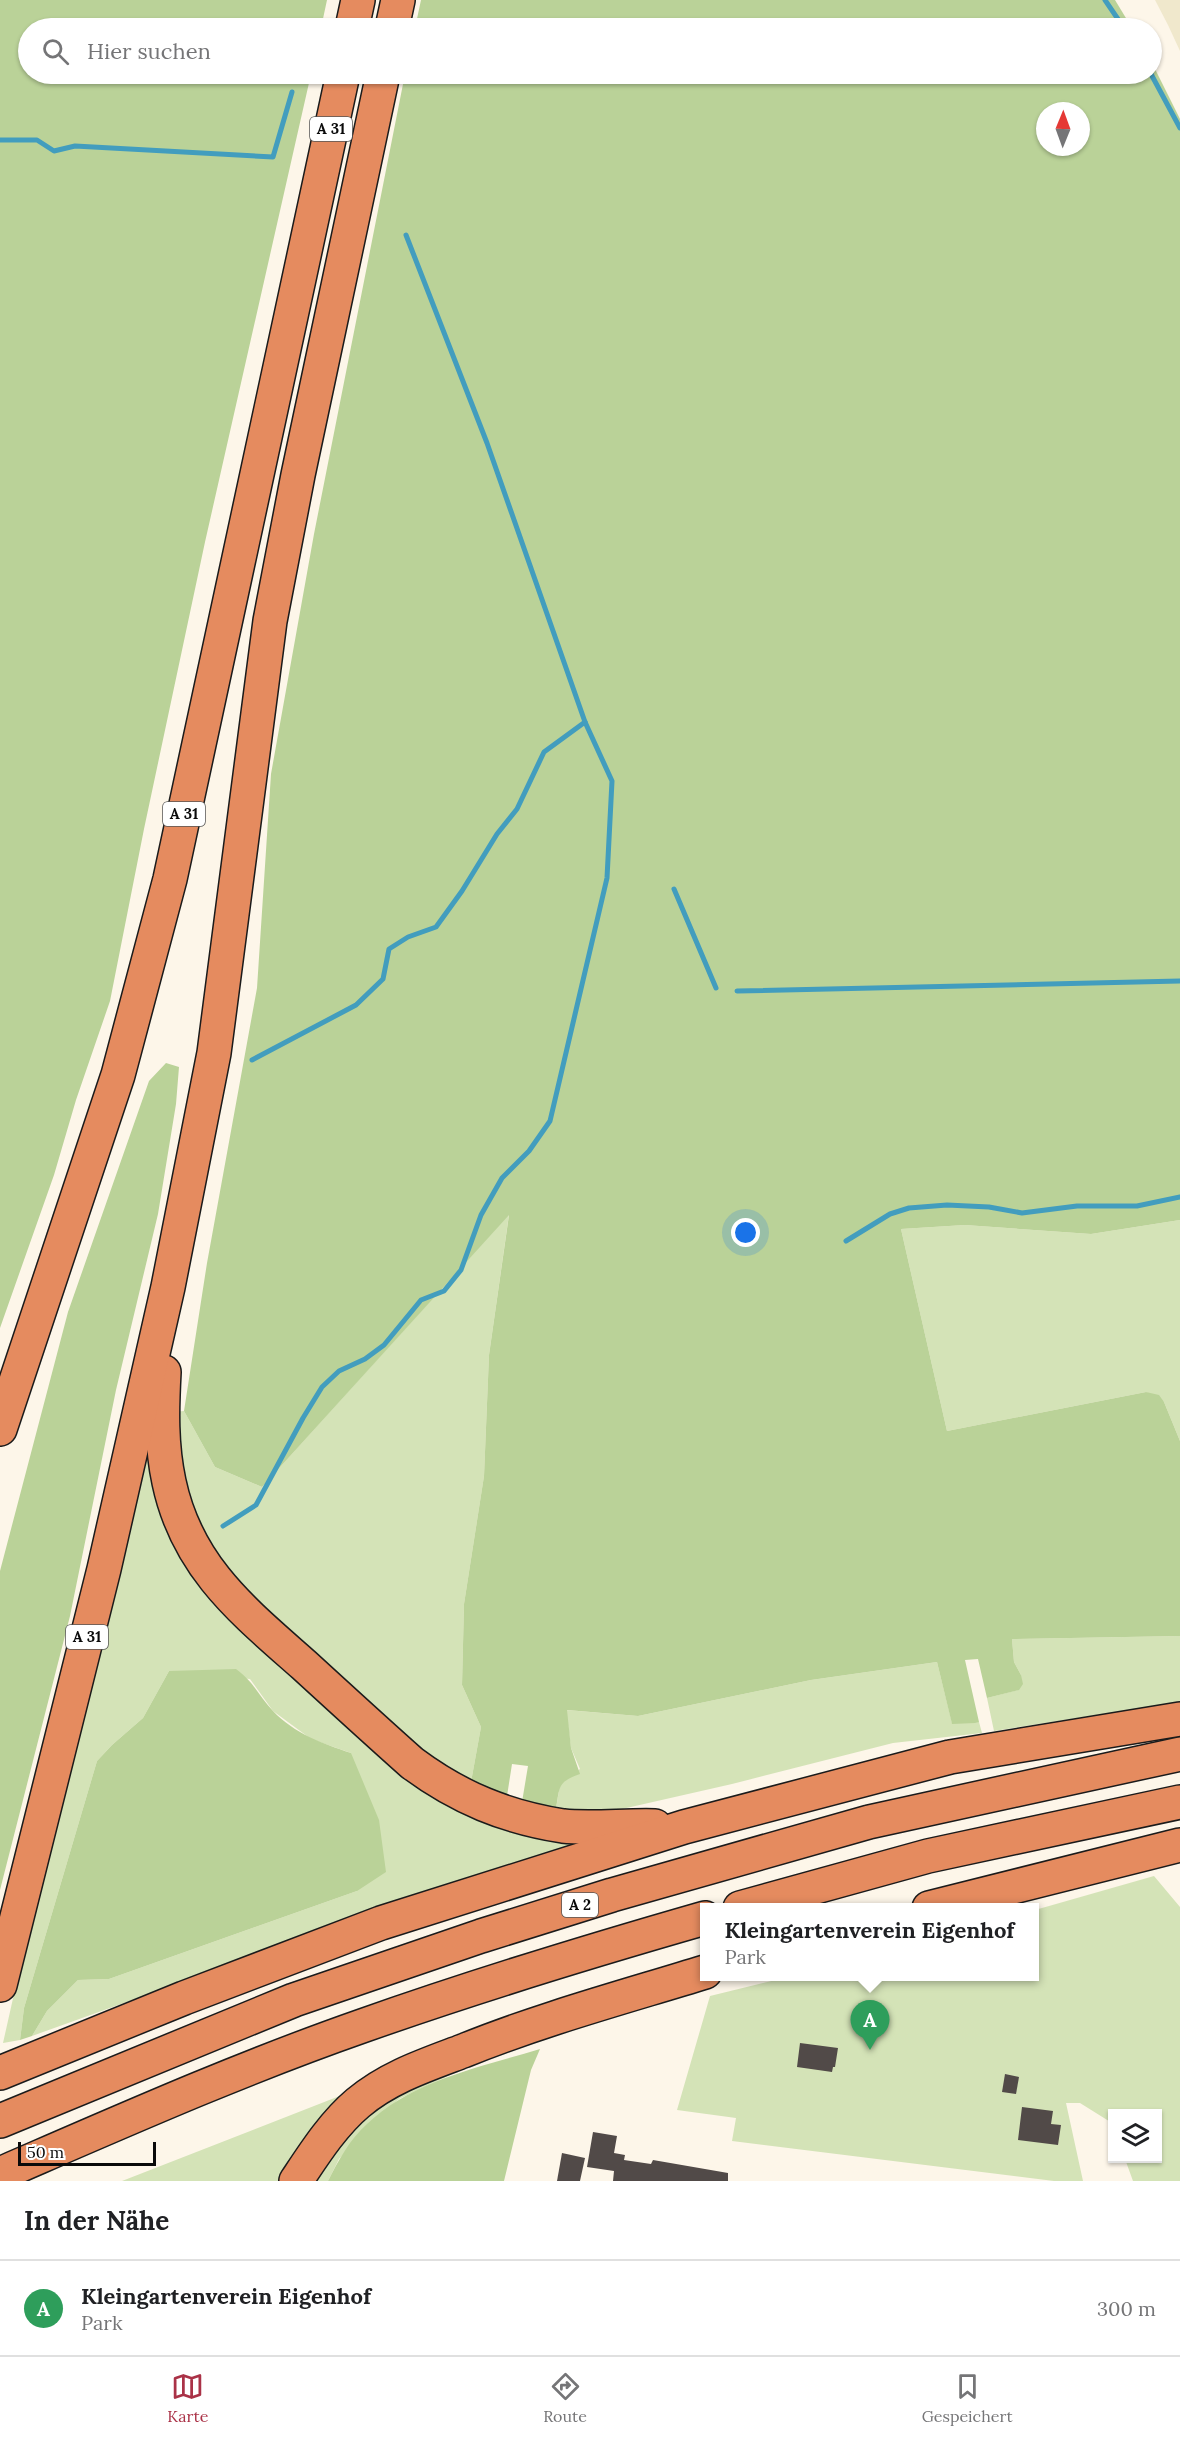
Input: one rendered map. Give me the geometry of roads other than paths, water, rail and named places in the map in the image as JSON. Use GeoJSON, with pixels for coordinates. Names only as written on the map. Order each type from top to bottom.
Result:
{"type":"FeatureCollection","features":[{"type":"Feature","properties":{"kind":"highway"},"geometry":{"type":"LineString","coordinates":[[354,18],[358,0]]}},
{"type":"Feature","properties":{"kind":"highway"},"geometry":{"type":"LineString","coordinates":[[394,18],[398,0]]}},
{"type":"Feature","properties":{"kind":"highway","name":"A 31"},"geometry":{"type":"LineString","coordinates":[[0,1430],[118,1075],[170,879],[341,84]]}},
{"type":"Feature","properties":{"kind":"highway","name":"A 31"},"geometry":{"type":"LineString","coordinates":[[0,1985],[104,1569],[168,1287],[214,1053],[270,621],[298,475],[381,84]]}},
{"type":"Feature","properties":{"kind":"highway"},"geometry":{"type":"LineString","coordinates":[[168,1287],[162,1414],[169,1483],[188,1537],[206,1567],[231,1600],[412,1763],[435,1781],[470,1800],[500,1811],[564,1826],[684,1827]]}},
{"type":"Feature","properties":{"kind":"highway"},"geometry":{"type":"LineString","coordinates":[[0,2073],[184,1998],[381,1923],[684,1827],[950,1757],[1180,1719]]}},
{"type":"Feature","properties":{"kind":"highway","name":"A 2"},"geometry":{"type":"LineString","coordinates":[[0,2121],[294,2000],[481,1936],[870,1822],[1180,1754]]}},
{"type":"Feature","properties":{"kind":"highway"},"geometry":{"type":"LineString","coordinates":[[758,1903],[928,1856],[1180,1802]]}},
{"type":"Feature","properties":{"kind":"highway"},"geometry":{"type":"LineString","coordinates":[[949,1903],[1180,1845]]}},
{"type":"Feature","properties":{"kind":"highway"},"geometry":{"type":"LineString","coordinates":[[0,2174],[196,2090],[361,2026],[700,1919]]}},
{"type":"Feature","properties":{"kind":"highway"},"geometry":{"type":"LineString","coordinates":[[296,2181],[336,2126],[357,2104],[381,2086],[409,2071],[514,2030],[700,1974]]}},
{"type":"Feature","properties":{"kind":"waterway"},"geometry":{"type":"LineString","coordinates":[[1105,0],[1117,18]]}},
{"type":"Feature","properties":{"kind":"waterway"},"geometry":{"type":"LineString","coordinates":[[1156,84],[1180,128]]}},
{"type":"Feature","properties":{"kind":"waterway"},"geometry":{"type":"LineString","coordinates":[[0,140],[37,140],[54,151],[75,146],[273,157],[292,92]]}},
{"type":"Feature","properties":{"kind":"waterway"},"geometry":{"type":"LineString","coordinates":[[223,1526],[256,1505],[322,1387],[339,1371],[365,1359],[384,1345],[421,1300],[444,1291],[461,1270],[481,1215],[502,1178],[529,1151],[550,1121],[607,878],[612,781],[585,722],[487,443],[406,235]]}},
{"type":"Feature","properties":{"kind":"waterway"},"geometry":{"type":"LineString","coordinates":[[252,1060],[356,1005],[383,979],[389,949],[408,937],[436,927],[462,891],[497,834],[517,809],[544,752],[585,722]]}},
{"type":"Feature","properties":{"kind":"waterway"},"geometry":{"type":"LineString","coordinates":[[674,889],[716,988]]}},
{"type":"Feature","properties":{"kind":"waterway"},"geometry":{"type":"LineString","coordinates":[[737,991],[1180,981]]}},
{"type":"Feature","properties":{"kind":"waterway"},"geometry":{"type":"LineString","coordinates":[[846,1241],[890,1214],[909,1208],[947,1205],[989,1207],[1022,1213],[1077,1206],[1137,1206],[1180,1197]]}},
{"type":"Feature","properties":{"kind":"place","name":"Kleingartenverein Eigenhof"},"geometry":{"type":"Point","coordinates":[870,2050]}}]}
